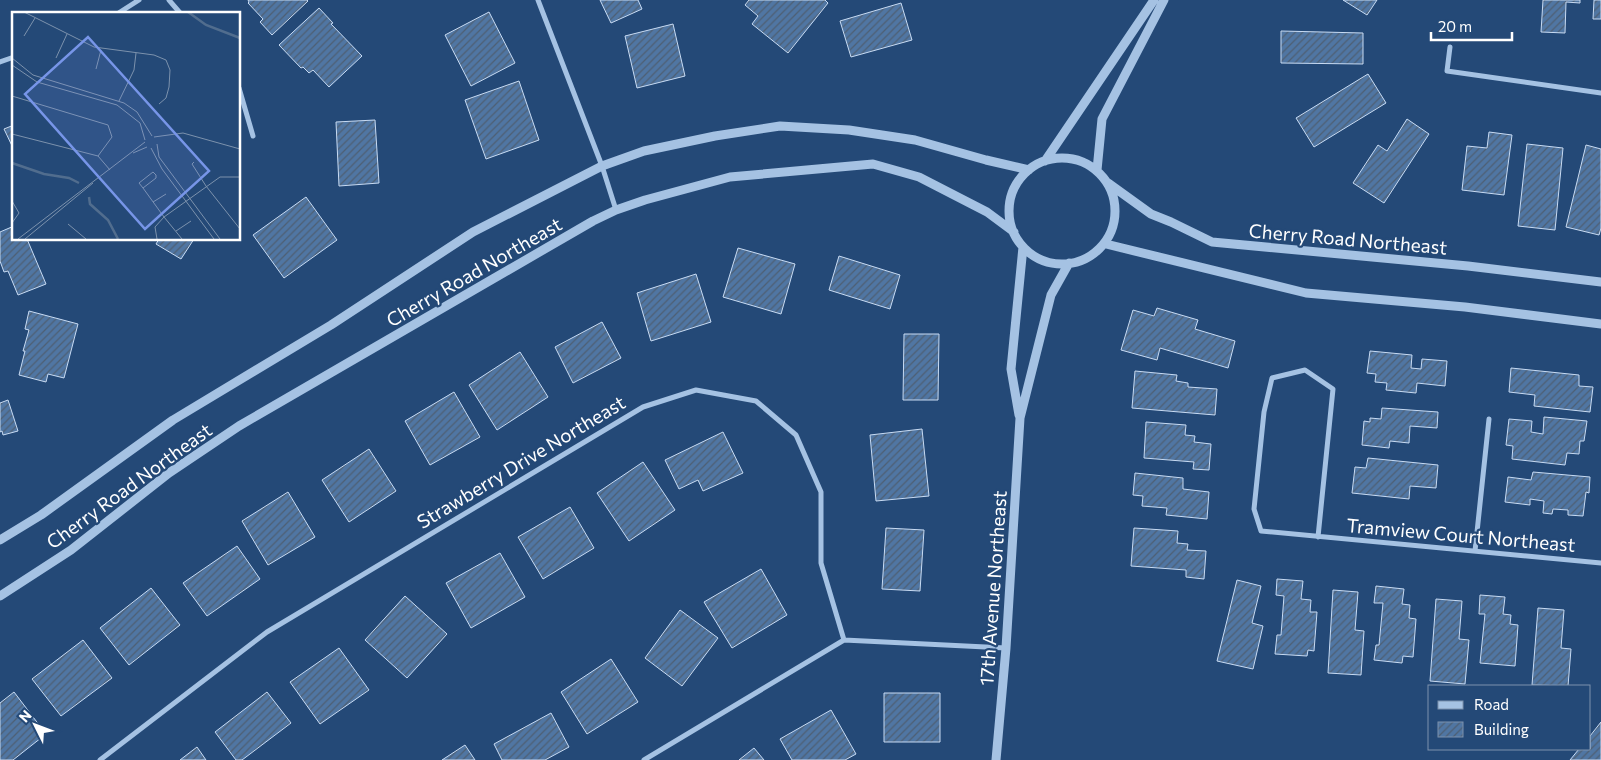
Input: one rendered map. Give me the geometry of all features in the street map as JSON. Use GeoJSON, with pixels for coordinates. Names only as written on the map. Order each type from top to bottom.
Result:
{"type":"FeatureCollection","features":[{"type":"Feature","properties":{"kind":"street"},"geometry":{"type":"LineString","coordinates":[[120,12],[140,0]]}},
{"type":"Feature","properties":{"kind":"street"},"geometry":{"type":"LineString","coordinates":[[169,0],[179,12]]}},
{"type":"Feature","properties":{"kind":"street"},"geometry":{"type":"LineString","coordinates":[[538,0],[602,166],[616,210]]}},
{"type":"Feature","properties":{"kind":"street"},"geometry":{"type":"LineString","coordinates":[[1045,161],[1154,0]]}},
{"type":"Feature","properties":{"kind":"street"},"geometry":{"type":"LineString","coordinates":[[1096,170],[1102,119],[1164,0]]}},
{"type":"Feature","properties":{"kind":"street"},"geometry":{"type":"LineString","coordinates":[[1450,46],[1447,71],[1601,94]]}},
{"type":"Feature","properties":{"kind":"street"},"geometry":{"type":"LineString","coordinates":[[0,62],[12,58]]}},
{"type":"Feature","properties":{"kind":"street"},"geometry":{"type":"LineString","coordinates":[[240,91],[253,136]]}},
{"type":"Feature","properties":{"kind":"street","name":"Cherry Road Northeast"},"geometry":{"type":"LineString","coordinates":[[0,540],[41,515],[173,420],[331,325],[473,232],[602,166],[653,150],[715,136],[780,126],[849,130],[915,140],[1029,170]]}},
{"type":"Feature","properties":{"kind":"street"},"geometry":{"type":"LineString","coordinates":[[1063,158],[1080,161],[1096,170],[1108,183],[1114,200],[1115,218],[1106,244],[1085,258],[1069,263],[1052,263],[1037,257],[1023,246],[1014,232],[1010,217],[1011,200],[1016,183],[1029,170],[1045,161],[1063,158]]}},
{"type":"Feature","properties":{"kind":"street","name":"Cherry Road Northeast"},"geometry":{"type":"LineString","coordinates":[[0,596],[71,550],[169,473],[239,426],[616,210],[645,200],[730,177],[873,164],[919,177],[986,212],[1014,232]]}},
{"type":"Feature","properties":{"kind":"street","name":"Cherry Road Northeast"},"geometry":{"type":"LineString","coordinates":[[1108,183],[1152,214],[1212,242],[1458,265],[1601,282]]}},
{"type":"Feature","properties":{"kind":"street"},"geometry":{"type":"LineString","coordinates":[[1106,244],[1306,292],[1464,307],[1601,324]]}},
{"type":"Feature","properties":{"kind":"street","name":"17th Avenue Northeast"},"geometry":{"type":"LineString","coordinates":[[1020,418],[1012,369],[1023,246]]}},
{"type":"Feature","properties":{"kind":"street","name":"17th Avenue Northeast"},"geometry":{"type":"LineString","coordinates":[[996,760],[1006,648],[1020,418],[1051,295],[1069,263]]}},
{"type":"Feature","properties":{"kind":"street","name":"Tramview Court Northeast"},"geometry":{"type":"LineString","coordinates":[[1318,537],[1334,389],[1305,370],[1272,378],[1264,412],[1254,509],[1261,532],[1601,563]]}},
{"type":"Feature","properties":{"kind":"street","name":"Strawberry Drive Northeast"},"geometry":{"type":"LineString","coordinates":[[100,760],[267,632],[643,407],[696,390],[756,401],[796,435],[821,492],[821,563],[844,640]]}},
{"type":"Feature","properties":{"kind":"street"},"geometry":{"type":"LineString","coordinates":[[1475,551],[1489,419]]}},
{"type":"Feature","properties":{"kind":"street"},"geometry":{"type":"LineString","coordinates":[[644,760],[844,640],[1006,648]]}},
{"type":"Feature","properties":{"kind":"building"},"geometry":{"type":"Polygon","coordinates":[[[248,0],[308,1],[272,35],[260,22],[263,19],[248,3],[248,0]]]}},
{"type":"Feature","properties":{"kind":"building"},"geometry":{"type":"Polygon","coordinates":[[[600,0],[638,0],[642,9],[611,23],[600,0]]]}},
{"type":"Feature","properties":{"kind":"building"},"geometry":{"type":"Polygon","coordinates":[[[749,0],[825,0],[828,3],[788,53],[752,24],[758,16],[745,5],[749,0]]]}},
{"type":"Feature","properties":{"kind":"building"},"geometry":{"type":"Polygon","coordinates":[[[1343,0],[1377,0],[1367,15],[1343,0]]]}},
{"type":"Feature","properties":{"kind":"building"},"geometry":{"type":"Polygon","coordinates":[[[1543,0],[1580,0],[1580,3],[1566,2],[1565,33],[1541,32],[1543,0]]]}},
{"type":"Feature","properties":{"kind":"building"},"geometry":{"type":"Polygon","coordinates":[[[1594,0],[1601,0],[1601,19],[1593,19],[1594,0]]]}},
{"type":"Feature","properties":{"kind":"building"},"geometry":{"type":"Polygon","coordinates":[[[901,3],[912,40],[851,57],[840,21],[901,3]]]}},
{"type":"Feature","properties":{"kind":"building"},"geometry":{"type":"Polygon","coordinates":[[[319,8],[333,23],[331,24],[362,56],[329,87],[313,70],[309,73],[303,67],[301,68],[279,45],[319,8]]]}},
{"type":"Feature","properties":{"kind":"building"},"geometry":{"type":"Polygon","coordinates":[[[489,12],[515,63],[471,86],[445,35],[489,12]]]}},
{"type":"Feature","properties":{"kind":"building"},"geometry":{"type":"Polygon","coordinates":[[[673,24],[685,76],[637,88],[625,36],[673,24]]]}},
{"type":"Feature","properties":{"kind":"building"},"geometry":{"type":"Polygon","coordinates":[[[1281,31],[1363,33],[1363,64],[1281,63],[1281,31]]]}},
{"type":"Feature","properties":{"kind":"building"},"geometry":{"type":"Polygon","coordinates":[[[1368,74],[1386,103],[1314,147],[1296,118],[1368,74]]]}},
{"type":"Feature","properties":{"kind":"building"},"geometry":{"type":"Polygon","coordinates":[[[519,81],[539,140],[486,159],[465,100],[519,81]]]}},
{"type":"Feature","properties":{"kind":"building"},"geometry":{"type":"Polygon","coordinates":[[[1407,119],[1429,134],[1384,203],[1353,183],[1378,145],[1387,151],[1407,119]]]}},
{"type":"Feature","properties":{"kind":"building"},"geometry":{"type":"Polygon","coordinates":[[[375,120],[379,183],[339,186],[336,122],[375,120]]]}},
{"type":"Feature","properties":{"kind":"building"},"geometry":{"type":"Polygon","coordinates":[[[12,126],[12,146],[4,129],[12,126]]]}},
{"type":"Feature","properties":{"kind":"building"},"geometry":{"type":"Polygon","coordinates":[[[1489,132],[1512,135],[1504,195],[1462,190],[1467,146],[1487,148],[1489,132]]]}},
{"type":"Feature","properties":{"kind":"building"},"geometry":{"type":"Polygon","coordinates":[[[1527,144],[1563,148],[1555,230],[1518,226],[1527,144]]]}},
{"type":"Feature","properties":{"kind":"building"},"geometry":{"type":"Polygon","coordinates":[[[1586,145],[1601,149],[1601,228],[1599,235],[1566,227],[1586,145]]]}},
{"type":"Feature","properties":{"kind":"building"},"geometry":{"type":"Polygon","coordinates":[[[306,197],[337,240],[284,278],[253,235],[306,197]]]}},
{"type":"Feature","properties":{"kind":"building"},"geometry":{"type":"Polygon","coordinates":[[[12,227],[12,240],[27,240],[46,284],[18,295],[8,271],[4,272],[0,261],[0,232],[12,227]]]}},
{"type":"Feature","properties":{"kind":"building"},"geometry":{"type":"Polygon","coordinates":[[[158,240],[193,240],[181,259],[156,244],[158,240]]]}},
{"type":"Feature","properties":{"kind":"building"},"geometry":{"type":"Polygon","coordinates":[[[738,248],[795,264],[781,314],[723,297],[738,248]]]}},
{"type":"Feature","properties":{"kind":"building"},"geometry":{"type":"Polygon","coordinates":[[[839,256],[900,275],[890,309],[829,290],[839,256]]]}},
{"type":"Feature","properties":{"kind":"building"},"geometry":{"type":"Polygon","coordinates":[[[696,274],[711,322],[651,341],[637,293],[696,274]]]}},
{"type":"Feature","properties":{"kind":"building"},"geometry":{"type":"Polygon","coordinates":[[[1157,308],[1198,320],[1195,329],[1235,341],[1228,368],[1160,348],[1157,360],[1121,350],[1133,310],[1154,316],[1157,308]]]}},
{"type":"Feature","properties":{"kind":"building"},"geometry":{"type":"Polygon","coordinates":[[[29,311],[78,324],[64,378],[48,374],[46,382],[19,375],[29,330],[25,329],[29,311]]]}},
{"type":"Feature","properties":{"kind":"building"},"geometry":{"type":"Polygon","coordinates":[[[602,322],[621,358],[573,383],[555,347],[602,322]]]}},
{"type":"Feature","properties":{"kind":"building"},"geometry":{"type":"Polygon","coordinates":[[[904,334],[939,334],[938,400],[903,400],[904,334]]]}},
{"type":"Feature","properties":{"kind":"building"},"geometry":{"type":"Polygon","coordinates":[[[1370,351],[1412,355],[1411,368],[1421,369],[1422,359],[1447,361],[1445,386],[1417,383],[1416,393],[1386,390],[1387,383],[1375,382],[1376,374],[1367,373],[1370,351]]]}},
{"type":"Feature","properties":{"kind":"building"},"geometry":{"type":"Polygon","coordinates":[[[520,352],[548,397],[497,430],[469,385],[520,352]]]}},
{"type":"Feature","properties":{"kind":"building"},"geometry":{"type":"Polygon","coordinates":[[[1511,368],[1579,375],[1579,386],[1593,387],[1590,412],[1534,406],[1535,395],[1509,392],[1511,368]]]}},
{"type":"Feature","properties":{"kind":"building"},"geometry":{"type":"Polygon","coordinates":[[[1135,371],[1177,375],[1176,381],[1188,383],[1188,387],[1217,389],[1215,415],[1132,408],[1135,371]]]}},
{"type":"Feature","properties":{"kind":"building"},"geometry":{"type":"Polygon","coordinates":[[[454,392],[480,437],[430,465],[405,421],[454,392]]]}},
{"type":"Feature","properties":{"kind":"building"},"geometry":{"type":"Polygon","coordinates":[[[8,400],[18,431],[3,435],[2,431],[0,432],[0,403],[8,400]]]}},
{"type":"Feature","properties":{"kind":"building"},"geometry":{"type":"Polygon","coordinates":[[[1382,408],[1438,412],[1437,428],[1410,426],[1409,443],[1390,441],[1389,448],[1362,445],[1364,421],[1370,422],[1370,418],[1381,419],[1382,408]]]}},
{"type":"Feature","properties":{"kind":"building"},"geometry":{"type":"Polygon","coordinates":[[[1544,417],[1587,421],[1584,441],[1580,441],[1579,454],[1567,453],[1565,465],[1512,459],[1513,446],[1506,445],[1509,419],[1532,421],[1531,432],[1543,434],[1544,417]]]}},
{"type":"Feature","properties":{"kind":"building"},"geometry":{"type":"Polygon","coordinates":[[[1146,422],[1186,425],[1185,435],[1195,436],[1194,442],[1211,444],[1209,470],[1193,469],[1194,462],[1144,458],[1146,422]]]}},
{"type":"Feature","properties":{"kind":"building"},"geometry":{"type":"Polygon","coordinates":[[[922,429],[929,496],[876,501],[870,435],[922,429]]]}},
{"type":"Feature","properties":{"kind":"building"},"geometry":{"type":"Polygon","coordinates":[[[723,432],[743,473],[703,491],[698,480],[679,489],[665,460],[723,432]]]}},
{"type":"Feature","properties":{"kind":"building"},"geometry":{"type":"Polygon","coordinates":[[[369,449],[396,491],[349,522],[322,480],[369,449]]]}},
{"type":"Feature","properties":{"kind":"building"},"geometry":{"type":"Polygon","coordinates":[[[1368,458],[1438,465],[1436,488],[1410,486],[1409,499],[1352,493],[1355,467],[1366,468],[1368,458]]]}},
{"type":"Feature","properties":{"kind":"building"},"geometry":{"type":"Polygon","coordinates":[[[643,462],[675,510],[629,541],[597,493],[643,462]]]}},
{"type":"Feature","properties":{"kind":"building"},"geometry":{"type":"Polygon","coordinates":[[[1533,472],[1590,477],[1589,493],[1586,492],[1583,516],[1568,515],[1568,510],[1553,509],[1552,514],[1543,513],[1544,501],[1530,499],[1530,505],[1505,502],[1508,477],[1531,480],[1533,472]]]}},
{"type":"Feature","properties":{"kind":"building"},"geometry":{"type":"Polygon","coordinates":[[[1135,473],[1183,478],[1183,489],[1209,492],[1207,519],[1166,515],[1167,508],[1142,506],[1143,496],[1133,495],[1135,473]]]}},
{"type":"Feature","properties":{"kind":"building"},"geometry":{"type":"Polygon","coordinates":[[[288,492],[315,537],[268,565],[242,521],[288,492]]]}},
{"type":"Feature","properties":{"kind":"building"},"geometry":{"type":"Polygon","coordinates":[[[570,507],[594,548],[543,579],[518,537],[570,507]]]}},
{"type":"Feature","properties":{"kind":"building"},"geometry":{"type":"Polygon","coordinates":[[[886,528],[924,530],[920,591],[882,589],[886,528]]]}},
{"type":"Feature","properties":{"kind":"building"},"geometry":{"type":"Polygon","coordinates":[[[1134,528],[1178,531],[1177,543],[1188,544],[1187,550],[1206,551],[1204,579],[1186,577],[1186,570],[1131,566],[1134,528]]]}},
{"type":"Feature","properties":{"kind":"building"},"geometry":{"type":"Polygon","coordinates":[[[237,546],[260,579],[207,616],[183,583],[237,546]]]}},
{"type":"Feature","properties":{"kind":"building"},"geometry":{"type":"Polygon","coordinates":[[[500,553],[525,597],[471,628],[446,583],[500,553]]]}},
{"type":"Feature","properties":{"kind":"building"},"geometry":{"type":"Polygon","coordinates":[[[761,569],[787,615],[732,648],[704,602],[761,569]]]}},
{"type":"Feature","properties":{"kind":"building"},"geometry":{"type":"Polygon","coordinates":[[[1277,579],[1303,581],[1301,599],[1311,600],[1310,612],[1317,612],[1314,651],[1308,650],[1307,656],[1275,654],[1277,635],[1281,635],[1284,596],[1276,595],[1277,579]]]}},
{"type":"Feature","properties":{"kind":"building"},"geometry":{"type":"Polygon","coordinates":[[[1237,580],[1261,586],[1252,623],[1263,626],[1253,669],[1217,661],[1237,580]]]}},
{"type":"Feature","properties":{"kind":"building"},"geometry":{"type":"Polygon","coordinates":[[[1376,586],[1404,589],[1402,604],[1410,605],[1409,618],[1416,619],[1413,657],[1403,656],[1402,663],[1374,660],[1376,645],[1379,645],[1383,603],[1374,603],[1376,586]]]}},
{"type":"Feature","properties":{"kind":"building"},"geometry":{"type":"Polygon","coordinates":[[[151,588],[180,625],[129,665],[100,628],[151,588]]]}},
{"type":"Feature","properties":{"kind":"building"},"geometry":{"type":"Polygon","coordinates":[[[1333,590],[1358,592],[1355,630],[1364,631],[1361,675],[1328,673],[1333,590]]]}},
{"type":"Feature","properties":{"kind":"building"},"geometry":{"type":"Polygon","coordinates":[[[1480,595],[1505,597],[1503,614],[1511,615],[1510,624],[1518,625],[1515,666],[1480,663],[1485,614],[1479,614],[1480,595]]]}},
{"type":"Feature","properties":{"kind":"building"},"geometry":{"type":"Polygon","coordinates":[[[405,596],[447,634],[407,678],[365,640],[405,596]]]}},
{"type":"Feature","properties":{"kind":"building"},"geometry":{"type":"Polygon","coordinates":[[[1436,599],[1462,601],[1459,639],[1469,640],[1465,684],[1430,681],[1436,599]]]}},
{"type":"Feature","properties":{"kind":"building"},"geometry":{"type":"Polygon","coordinates":[[[1538,608],[1564,610],[1561,648],[1571,649],[1568,685],[1532,685],[1538,608]]]}},
{"type":"Feature","properties":{"kind":"building"},"geometry":{"type":"Polygon","coordinates":[[[680,610],[718,638],[682,686],[645,658],[680,610]]]}},
{"type":"Feature","properties":{"kind":"building"},"geometry":{"type":"Polygon","coordinates":[[[83,640],[112,678],[61,716],[32,679],[83,640]]]}},
{"type":"Feature","properties":{"kind":"building"},"geometry":{"type":"Polygon","coordinates":[[[339,648],[369,690],[320,724],[290,682],[339,648]]]}},
{"type":"Feature","properties":{"kind":"building"},"geometry":{"type":"Polygon","coordinates":[[[611,659],[638,702],[587,734],[561,692],[611,659]]]}},
{"type":"Feature","properties":{"kind":"building"},"geometry":{"type":"Polygon","coordinates":[[[14,692],[46,734],[13,760],[0,760],[0,703],[14,692]]]}},
{"type":"Feature","properties":{"kind":"building"},"geometry":{"type":"Polygon","coordinates":[[[267,692],[291,723],[242,760],[236,760],[215,732],[267,692]]]}},
{"type":"Feature","properties":{"kind":"building"},"geometry":{"type":"Polygon","coordinates":[[[884,693],[940,693],[940,742],[884,742],[884,693]]]}},
{"type":"Feature","properties":{"kind":"building"},"geometry":{"type":"Polygon","coordinates":[[[831,710],[856,754],[845,760],[792,760],[780,739],[831,710]]]}},
{"type":"Feature","properties":{"kind":"building"},"geometry":{"type":"Polygon","coordinates":[[[551,713],[569,747],[545,760],[502,760],[494,744],[551,713]]]}},
{"type":"Feature","properties":{"kind":"building"},"geometry":{"type":"Polygon","coordinates":[[[1601,722],[1601,760],[1570,760],[1578,750],[1591,750],[1591,735],[1601,722]]]}},
{"type":"Feature","properties":{"kind":"building"},"geometry":{"type":"Polygon","coordinates":[[[465,745],[475,760],[442,760],[465,745]]]}},
{"type":"Feature","properties":{"kind":"building"},"geometry":{"type":"Polygon","coordinates":[[[197,747],[206,760],[180,760],[197,747]]]}},
{"type":"Feature","properties":{"kind":"building"},"geometry":{"type":"Polygon","coordinates":[[[754,748],[764,760],[739,760],[754,748]]]}}]}
